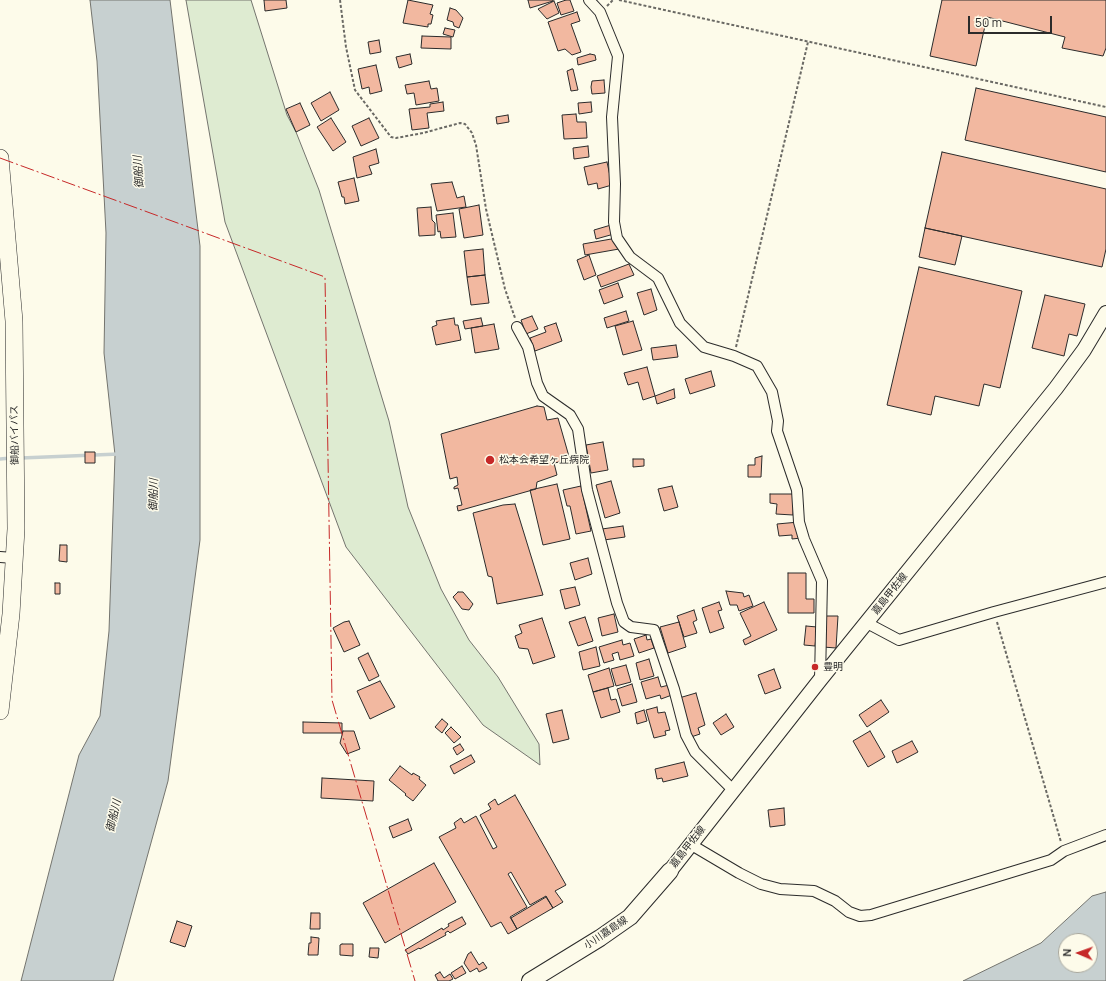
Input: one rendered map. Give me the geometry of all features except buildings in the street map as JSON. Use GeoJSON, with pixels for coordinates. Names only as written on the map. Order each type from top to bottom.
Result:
{"type":"FeatureCollection","features":[{"type":"Feature","properties":{"kind":"highway","name":"御船バイパス"},"geometry":{"type":"LineString","coordinates":[[0,158],[5,289],[14,321],[16,529],[7,558],[11,614],[0,712]]}},
{"type":"Feature","properties":{"kind":"main road","name":"嘉島甲佐線"},"geometry":{"type":"LineString","coordinates":[[670,871],[820,680],[1056,388],[1084,350],[1106,313]]}},
{"type":"Feature","properties":{"kind":"main road","name":"小川嘉島線"},"geometry":{"type":"LineString","coordinates":[[530,981],[600,938],[630,917],[670,871]]}},
{"type":"Feature","properties":{"kind":"street"},"geometry":{"type":"LineString","coordinates":[[589,0],[600,12],[618,56],[612,117],[615,184],[614,222],[617,238],[630,257],[658,278],[680,323],[704,347],[734,356],[757,366],[772,392],[778,421],[777,431],[797,490],[799,522],[804,539],[822,581],[820,680]]}},
{"type":"Feature","properties":{"kind":"street"},"geometry":{"type":"LineString","coordinates":[[518,327],[528,347],[537,383],[543,396],[570,415],[578,429],[587,490],[617,602],[624,622],[631,627],[654,630],[689,740],[695,752],[734,790]]}},
{"type":"Feature","properties":{"kind":"street"},"geometry":{"type":"LineString","coordinates":[[867,623],[899,640],[994,612],[1106,582]]}},
{"type":"Feature","properties":{"kind":"street"},"geometry":{"type":"LineString","coordinates":[[690,844],[739,873],[761,884],[780,889],[814,891],[835,901],[849,912],[860,916],[871,915],[1050,860],[1064,851],[1106,835]]}},
{"type":"Feature","properties":{"kind":"path"},"geometry":{"type":"LineString","coordinates":[[340,0],[346,47],[354,90],[391,137],[396,138],[423,133],[460,123],[465,124],[472,133],[476,145],[486,209],[505,288],[518,327]]}},
{"type":"Feature","properties":{"kind":"path"},"geometry":{"type":"LineString","coordinates":[[619,0],[1106,107]]}},
{"type":"Feature","properties":{"kind":"path"},"geometry":{"type":"LineString","coordinates":[[734,356],[808,42]]}},
{"type":"Feature","properties":{"kind":"path"},"geometry":{"type":"LineString","coordinates":[[994,612],[1064,851]]}},
{"type":"Feature","properties":{"kind":"green space"},"geometry":{"type":"Polygon","coordinates":[[[186,0],[251,0],[287,115],[296,132],[319,190],[389,421],[408,507],[441,589],[469,640],[498,677],[539,744],[540,765],[483,725],[346,547],[225,222],[186,0]]]}},
{"type":"Feature","properties":{"kind":"water","name":"御船川"},"geometry":{"type":"Polygon","coordinates":[[[90,0],[170,0],[200,246],[200,540],[168,781],[113,981],[21,981],[79,755],[100,716],[109,631],[115,455],[104,353],[106,233],[97,61],[90,0]]]}},
{"type":"Feature","properties":{"kind":"water"},"geometry":{"type":"Polygon","coordinates":[[[1106,892],[1106,981],[963,981],[1041,943],[1092,896],[1106,892]]]}},
{"type":"Feature","properties":{"kind":"waterway"},"geometry":{"type":"LineString","coordinates":[[21,458],[119,454]]}},
{"type":"Feature","properties":{"kind":"waterway"},"geometry":{"type":"LineString","coordinates":[[0,459],[11,458]]}},
{"type":"Feature","properties":{"kind":"power"},"geometry":{"type":"LineString","coordinates":[[0,158],[325,277],[332,700],[415,981]]}},
{"type":"Feature","properties":{"kind":"place","name":"松本会希望ヶ丘病院"},"geometry":{"type":"Point","coordinates":[490,460]}},
{"type":"Feature","properties":{"kind":"place","name":"豊明"},"geometry":{"type":"Point","coordinates":[815,667]}}]}
